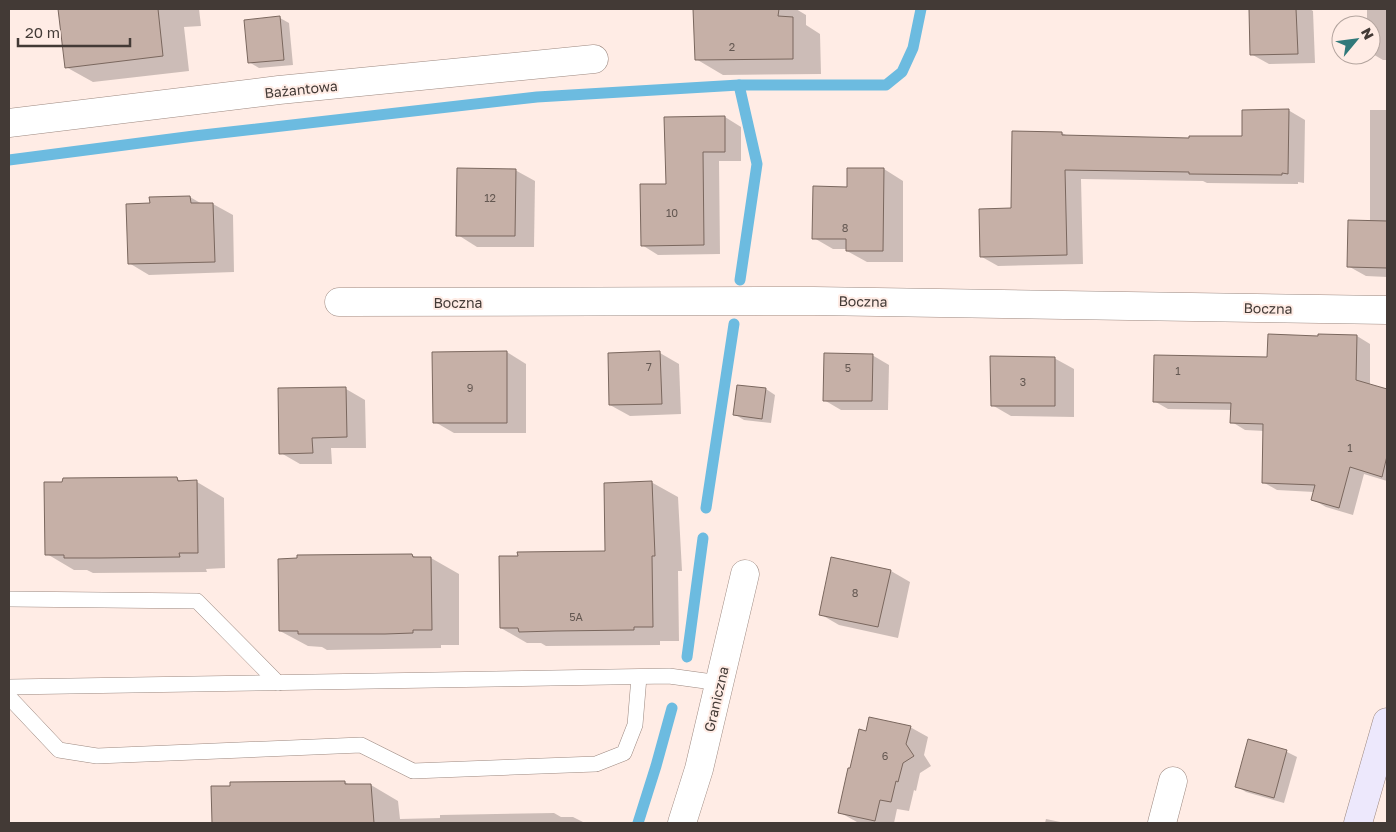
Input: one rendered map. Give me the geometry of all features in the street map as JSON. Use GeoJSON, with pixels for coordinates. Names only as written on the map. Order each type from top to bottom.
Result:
{"type":"FeatureCollection","features":[{"type":"Feature","properties":{"kind":"main road"},"geometry":{"type":"LineString","coordinates":[[1358,823],[1387,722]]}},
{"type":"Feature","properties":{"kind":"street","name":"Bażantowa"},"geometry":{"type":"LineString","coordinates":[[9,123],[279,90],[594,59]]}},
{"type":"Feature","properties":{"kind":"street","name":"Boczna"},"geometry":{"type":"LineString","coordinates":[[339,302],[814,300],[1387,310]]}},
{"type":"Feature","properties":{"kind":"street","name":"Graniczna"},"geometry":{"type":"LineString","coordinates":[[682,823],[699,769],[745,574]]}},
{"type":"Feature","properties":{"kind":"street"},"geometry":{"type":"LineString","coordinates":[[1162,823],[1173,780]]}},
{"type":"Feature","properties":{"kind":"lane"},"geometry":{"type":"LineString","coordinates":[[9,599],[197,601],[278,683]]}},
{"type":"Feature","properties":{"kind":"lane"},"geometry":{"type":"LineString","coordinates":[[9,687],[669,676],[720,683]]}},
{"type":"Feature","properties":{"kind":"lane"},"geometry":{"type":"LineString","coordinates":[[9,697],[60,750],[97,756],[361,745],[413,772],[596,764],[624,753],[635,725],[639,677]]}},
{"type":"Feature","properties":{"kind":"building"},"geometry":{"type":"Polygon","coordinates":[[[58,9],[158,9],[163,56],[65,68],[58,9]]]}},
{"type":"Feature","properties":{"kind":"building"},"geometry":{"type":"Polygon","coordinates":[[[693,9],[779,9],[778,16],[793,17],[793,59],[695,60],[693,9]]]}},
{"type":"Feature","properties":{"kind":"building"},"geometry":{"type":"Polygon","coordinates":[[[1249,9],[1296,9],[1298,54],[1250,55],[1249,9]]]}},
{"type":"Feature","properties":{"kind":"building"},"geometry":{"type":"Polygon","coordinates":[[[280,16],[284,60],[248,63],[244,20],[280,16]]]}},
{"type":"Feature","properties":{"kind":"building"},"geometry":{"type":"Polygon","coordinates":[[[1289,109],[1288,174],[1189,174],[1189,172],[1065,170],[1067,255],[980,257],[979,209],[1011,208],[1012,131],[1062,132],[1062,135],[1189,138],[1189,136],[1242,136],[1242,110],[1289,109]]]}},
{"type":"Feature","properties":{"kind":"building"},"geometry":{"type":"Polygon","coordinates":[[[725,116],[725,152],[703,152],[704,245],[641,246],[640,184],[666,184],[664,117],[725,116]]]}},
{"type":"Feature","properties":{"kind":"building"},"geometry":{"type":"Polygon","coordinates":[[[457,168],[516,169],[515,236],[456,236],[457,168]]]}},
{"type":"Feature","properties":{"kind":"building"},"geometry":{"type":"Polygon","coordinates":[[[847,168],[884,168],[883,251],[846,251],[846,239],[812,239],[813,186],[847,187],[847,168]]]}},
{"type":"Feature","properties":{"kind":"building"},"geometry":{"type":"Polygon","coordinates":[[[190,196],[191,203],[213,203],[215,262],[128,264],[126,204],[150,203],[149,197],[190,196]]]}},
{"type":"Feature","properties":{"kind":"building"},"geometry":{"type":"Polygon","coordinates":[[[1348,220],[1387,221],[1387,268],[1347,267],[1348,220]]]}},
{"type":"Feature","properties":{"kind":"building"},"geometry":{"type":"Polygon","coordinates":[[[1268,334],[1357,335],[1356,380],[1387,389],[1387,456],[1382,477],[1350,467],[1339,508],[1311,500],[1315,485],[1262,483],[1263,424],[1230,423],[1231,403],[1153,402],[1154,355],[1267,357],[1268,334]]]}},
{"type":"Feature","properties":{"kind":"building"},"geometry":{"type":"Polygon","coordinates":[[[507,351],[507,423],[433,423],[432,352],[507,351]]]}},
{"type":"Feature","properties":{"kind":"building"},"geometry":{"type":"Polygon","coordinates":[[[660,351],[662,404],[609,405],[608,353],[660,351]]]}},
{"type":"Feature","properties":{"kind":"building"},"geometry":{"type":"Polygon","coordinates":[[[824,353],[873,354],[872,401],[823,401],[824,353]]]}},
{"type":"Feature","properties":{"kind":"building"},"geometry":{"type":"Polygon","coordinates":[[[990,356],[1055,357],[1055,406],[991,406],[990,356]]]}},
{"type":"Feature","properties":{"kind":"building"},"geometry":{"type":"Polygon","coordinates":[[[737,385],[766,388],[762,419],[733,415],[737,385]]]}},
{"type":"Feature","properties":{"kind":"building"},"geometry":{"type":"Polygon","coordinates":[[[346,387],[347,437],[312,438],[313,453],[279,454],[278,388],[346,387]]]}},
{"type":"Feature","properties":{"kind":"building"},"geometry":{"type":"Polygon","coordinates":[[[177,477],[178,481],[197,480],[198,553],[179,553],[180,557],[64,558],[64,555],[45,555],[44,482],[62,482],[63,478],[177,477]]]}},
{"type":"Feature","properties":{"kind":"building"},"geometry":{"type":"Polygon","coordinates":[[[652,481],[655,556],[652,556],[653,627],[634,627],[634,630],[519,632],[518,628],[500,628],[499,556],[518,556],[517,552],[605,551],[604,483],[652,481]]]}},
{"type":"Feature","properties":{"kind":"building"},"geometry":{"type":"Polygon","coordinates":[[[412,554],[413,557],[431,557],[432,630],[413,630],[413,633],[385,634],[298,634],[298,631],[279,631],[278,559],[297,558],[297,555],[412,554]]]}},
{"type":"Feature","properties":{"kind":"building"},"geometry":{"type":"Polygon","coordinates":[[[831,557],[891,570],[878,627],[819,615],[831,557]]]}},
{"type":"Feature","properties":{"kind":"building"},"geometry":{"type":"Polygon","coordinates":[[[869,717],[911,726],[906,744],[914,756],[903,763],[891,802],[880,800],[875,821],[838,813],[859,729],[866,731],[869,717]]]}},
{"type":"Feature","properties":{"kind":"building"},"geometry":{"type":"Polygon","coordinates":[[[1248,739],[1287,750],[1274,798],[1235,787],[1248,739]]]}},
{"type":"Feature","properties":{"kind":"building"},"geometry":{"type":"Polygon","coordinates":[[[345,781],[345,784],[371,784],[374,823],[212,823],[211,786],[230,786],[230,782],[345,781]]]}},
{"type":"Feature","properties":{"kind":"waterway"},"geometry":{"type":"LineString","coordinates":[[9,160],[194,136],[537,97],[739,85],[886,85],[902,72],[913,48],[921,9]]}},
{"type":"Feature","properties":{"kind":"waterway"},"geometry":{"type":"LineString","coordinates":[[739,85],[757,164],[740,280]]}},
{"type":"Feature","properties":{"kind":"waterway"},"geometry":{"type":"LineString","coordinates":[[706,508],[734,324]]}},
{"type":"Feature","properties":{"kind":"waterway"},"geometry":{"type":"LineString","coordinates":[[687,657],[703,538]]}},
{"type":"Feature","properties":{"kind":"waterway"},"geometry":{"type":"LineString","coordinates":[[638,823],[672,708]]}}]}
